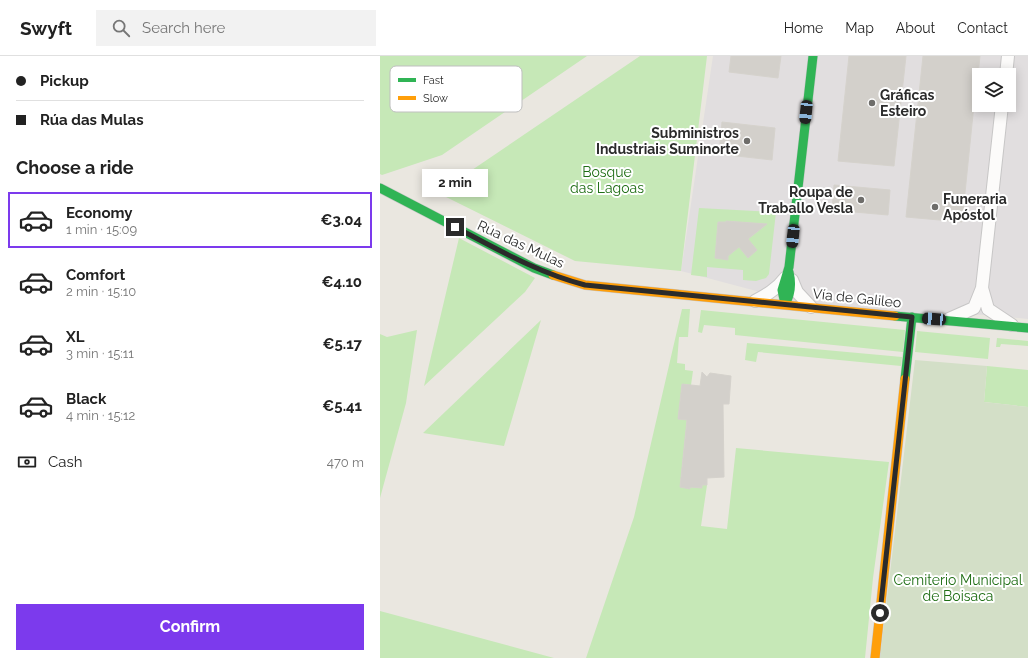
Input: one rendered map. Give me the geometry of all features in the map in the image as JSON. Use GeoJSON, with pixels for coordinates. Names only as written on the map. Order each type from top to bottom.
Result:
{"type":"FeatureCollection","features":[{"type":"Feature","properties":{"kind":"street"},"geometry":{"type":"LineString","coordinates":[[785,304],[782,290],[788,272],[813,56]]}},
{"type":"Feature","properties":{"kind":"street"},"geometry":{"type":"LineString","coordinates":[[1007,68],[1008,56]]}},
{"type":"Feature","properties":{"kind":"street"},"geometry":{"type":"LineString","coordinates":[[969,322],[970,315],[982,288],[1001,112]]}},
{"type":"Feature","properties":{"kind":"street","name":"Rúa das Mulas"},"geometry":{"type":"LineString","coordinates":[[380,188],[550,275],[585,285],[684,295]]}},
{"type":"Feature","properties":{"kind":"street"},"geometry":{"type":"LineString","coordinates":[[755,301],[771,292],[781,283],[788,272]]}},
{"type":"Feature","properties":{"kind":"street"},"geometry":{"type":"LineString","coordinates":[[788,272],[797,292],[812,308]]}},
{"type":"Feature","properties":{"kind":"street"},"geometry":{"type":"LineString","coordinates":[[982,288],[988,309],[990,324]]}},
{"type":"Feature","properties":{"kind":"street","name":"Vía de Galileo"},"geometry":{"type":"LineString","coordinates":[[684,295],[1028,328]]}},
{"type":"Feature","properties":{"kind":"street"},"geometry":{"type":"LineString","coordinates":[[947,320],[974,308],[983,307],[1014,326]]}},
{"type":"Feature","properties":{"kind":"street"},"geometry":{"type":"LineString","coordinates":[[875,658],[912,317]]}},
{"type":"Feature","properties":{"kind":"shaded area"},"geometry":{"type":"Polygon","coordinates":[[[713,56],[1028,56],[1028,319],[988,315],[832,311],[681,271],[713,56]]]}},
{"type":"Feature","properties":{"kind":"green space"},"geometry":{"type":"Polygon","coordinates":[[[380,56],[587,56],[522,100],[522,66],[390,66],[390,112],[505,112],[442,155],[382,175],[380,174],[380,56]]]}},
{"type":"Feature","properties":{"kind":"green space","name":"Bosque das Lagoas"},"geometry":{"type":"Polygon","coordinates":[[[640,56],[707,56],[681,271],[575,261],[438,193],[640,56]]]}},
{"type":"Feature","properties":{"kind":"green space"},"geometry":{"type":"Polygon","coordinates":[[[699,208],[776,212],[769,274],[766,278],[756,281],[743,280],[743,270],[707,267],[707,277],[691,275],[699,208]]]}},
{"type":"Feature","properties":{"kind":"green space"},"geometry":{"type":"Polygon","coordinates":[[[459,238],[535,278],[525,292],[424,386],[459,238]]]}},
{"type":"Feature","properties":{"kind":"green space"},"geometry":{"type":"Polygon","coordinates":[[[682,309],[690,309],[688,337],[679,337],[677,363],[685,364],[685,370],[693,371],[691,385],[682,385],[678,419],[687,420],[680,487],[702,488],[702,485],[707,485],[701,526],[727,529],[736,448],[889,462],[873,578],[865,658],[586,658],[634,517],[682,309]]]}},
{"type":"Feature","properties":{"kind":"green space"},"geometry":{"type":"Polygon","coordinates":[[[701,310],[905,330],[903,352],[735,335],[735,328],[704,325],[702,333],[698,332],[701,310]]]}},
{"type":"Feature","properties":{"kind":"green space"},"geometry":{"type":"Polygon","coordinates":[[[541,320],[504,446],[423,433],[541,320]]]}},
{"type":"Feature","properties":{"kind":"green space"},"geometry":{"type":"Polygon","coordinates":[[[417,330],[406,403],[380,498],[380,334],[387,337],[417,330]]]}},
{"type":"Feature","properties":{"kind":"green space"},"geometry":{"type":"Polygon","coordinates":[[[917,331],[990,338],[988,359],[915,352],[917,331]]]}},
{"type":"Feature","properties":{"kind":"green space"},"geometry":{"type":"Polygon","coordinates":[[[997,338],[1028,341],[1028,346],[1001,344],[1000,347],[996,347],[997,338]]]}},
{"type":"Feature","properties":{"kind":"green space"},"geometry":{"type":"Polygon","coordinates":[[[747,343],[902,357],[901,366],[758,352],[756,362],[745,360],[747,343]]]}},
{"type":"Feature","properties":{"kind":"green space","name":"Cemiterio Municipal de Boisaca"},"geometry":{"type":"Polygon","coordinates":[[[915,360],[987,366],[984,402],[1028,407],[1028,658],[880,658],[915,360]]]}},
{"type":"Feature","properties":{"kind":"green space"},"geometry":{"type":"Polygon","coordinates":[[[987,366],[1028,370],[1028,407],[984,402],[987,366]]]}},
{"type":"Feature","properties":{"kind":"green space"},"geometry":{"type":"Polygon","coordinates":[[[380,611],[554,658],[380,658],[380,611]]]}},
{"type":"Feature","properties":{"kind":"building"},"geometry":{"type":"Polygon","coordinates":[[[731,56],[781,56],[778,78],[729,72],[731,56]]]}},
{"type":"Feature","properties":{"kind":"building"},"geometry":{"type":"Polygon","coordinates":[[[849,56],[906,56],[894,166],[838,161],[849,56]]]}},
{"type":"Feature","properties":{"kind":"building"},"geometry":{"type":"Polygon","coordinates":[[[923,56],[980,56],[979,68],[972,68],[972,112],[973,112],[962,222],[906,217],[923,56]]]}},
{"type":"Feature","properties":{"kind":"building","name":"Subministros Industriais Suminorte"},"geometry":{"type":"Polygon","coordinates":[[[722,122],[775,128],[772,160],[719,154],[722,122]]]}},
{"type":"Feature","properties":{"kind":"building","name":"Roupa de Traballo Vesla"},"geometry":{"type":"Polygon","coordinates":[[[834,185],[890,190],[888,215],[832,210],[834,185]]]}},
{"type":"Feature","properties":{"kind":"building"},"geometry":{"type":"Polygon","coordinates":[[[726,221],[767,224],[748,239],[757,250],[748,258],[739,247],[728,256],[728,260],[715,258],[718,222],[726,221]]]}},
{"type":"Feature","properties":{"kind":"building"},"geometry":{"type":"Polygon","coordinates":[[[702,372],[707,377],[710,373],[731,376],[729,404],[723,404],[724,477],[707,478],[707,485],[702,485],[702,488],[690,487],[690,489],[680,487],[687,420],[678,419],[682,384],[700,386],[702,372]]]}},
{"type":"Feature","properties":{"kind":"traffic: fast"},"geometry":{"type":"LineString","coordinates":[[789,272],[790,289],[789,296],[785,304],[782,290],[789,267],[813,56]]}},
{"type":"Feature","properties":{"kind":"traffic: fast"},"geometry":{"type":"LineString","coordinates":[[380,188],[534,268],[553,275]]}},
{"type":"Feature","properties":{"kind":"traffic: fast"},"geometry":{"type":"LineString","coordinates":[[895,316],[1028,328]]}},
{"type":"Feature","properties":{"kind":"traffic: fast"},"geometry":{"type":"LineString","coordinates":[[905,379],[912,317]]}},
{"type":"Feature","properties":{"kind":"traffic: slow"},"geometry":{"type":"LineString","coordinates":[[553,275],[585,285],[895,316]]}},
{"type":"Feature","properties":{"kind":"traffic: slow"},"geometry":{"type":"LineString","coordinates":[[875,658],[905,379]]}},
{"type":"Feature","properties":{"kind":"place","name":"Gráficas Esteiro"},"geometry":{"type":"Point","coordinates":[872,103]}},
{"type":"Feature","properties":{"kind":"place","name":"Subministros Industriais Suminorte"},"geometry":{"type":"Point","coordinates":[747,141]}},
{"type":"Feature","properties":{"kind":"place","name":"Roupa de Traballo Vesla"},"geometry":{"type":"Point","coordinates":[861,200]}},
{"type":"Feature","properties":{"kind":"place","name":"Funeraria Apóstol"},"geometry":{"type":"Point","coordinates":[935,207]}},
{"type":"Feature","properties":{"kind":"route"},"geometry":{"type":"LineString","coordinates":[[455,227],[534,268],[550,275],[585,285],[912,317],[880,613]]}}]}
